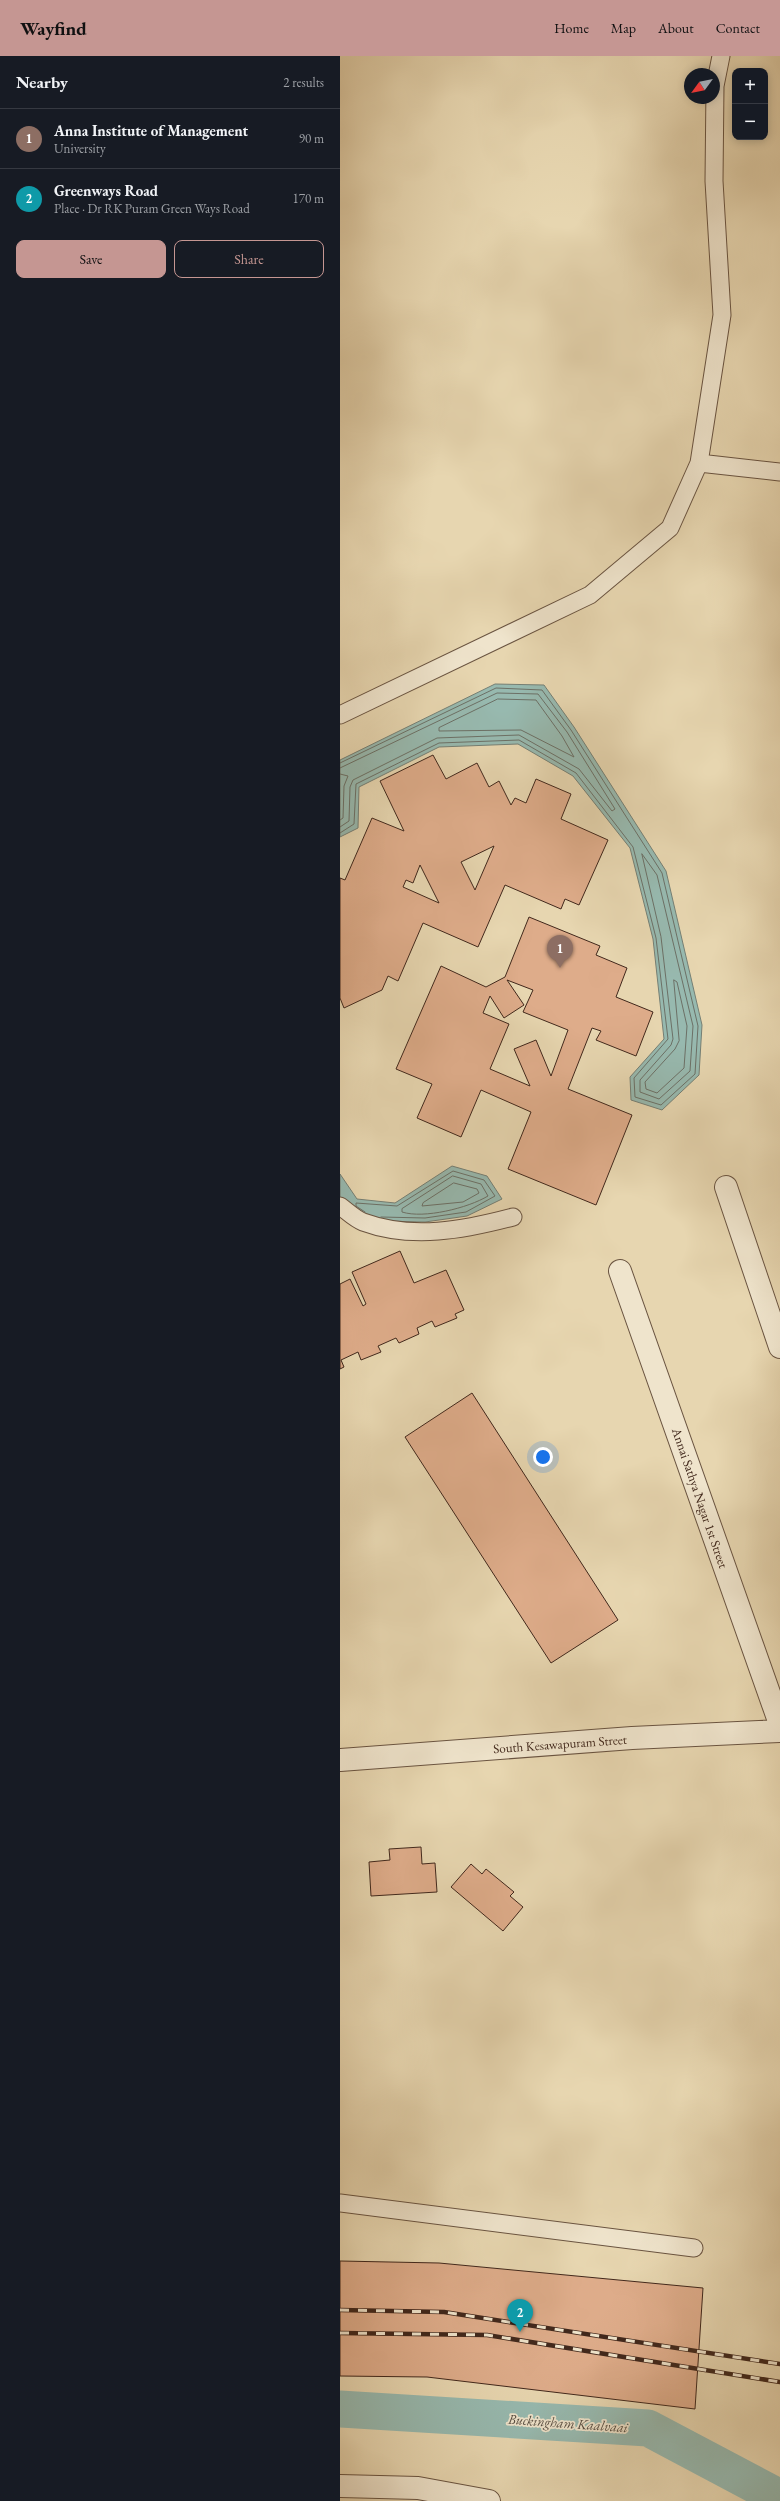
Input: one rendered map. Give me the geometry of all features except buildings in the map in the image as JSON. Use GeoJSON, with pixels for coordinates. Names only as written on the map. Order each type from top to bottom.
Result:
{"type":"FeatureCollection","features":[{"type":"Feature","properties":{"kind":"street"},"geometry":{"type":"LineString","coordinates":[[726,1187],[780,1347]]}},
{"type":"Feature","properties":{"kind":"street","name":"Annai Sathya Nagar 1st Street"},"geometry":{"type":"LineString","coordinates":[[620,1271],[780,1724]]}},
{"type":"Feature","properties":{"kind":"street","name":"South Kesawapuram Street"},"geometry":{"type":"LineString","coordinates":[[340,1760],[632,1738],[780,1731]]}},
{"type":"Feature","properties":{"kind":"street"},"geometry":{"type":"LineString","coordinates":[[340,2486],[418,2488],[489,2501]]}},
{"type":"Feature","properties":{"kind":"lane"},"geometry":{"type":"LineString","coordinates":[[340,715],[590,595],[670,528],[699,463],[722,315],[714,181],[715,86],[721,56]]}},
{"type":"Feature","properties":{"kind":"lane"},"geometry":{"type":"LineString","coordinates":[[699,463],[780,472]]}},
{"type":"Feature","properties":{"kind":"lane"},"geometry":{"type":"LineString","coordinates":[[340,1206],[362,1221],[405,1232],[464,1230],[513,1217]]}},
{"type":"Feature","properties":{"kind":"lane"},"geometry":{"type":"LineString","coordinates":[[340,2203],[694,2248]]}},
{"type":"Feature","properties":{"kind":"water"},"geometry":{"type":"Polygon","coordinates":[[[495,684],[544,685],[574,727],[666,871],[702,1025],[699,1075],[662,1110],[631,1100],[630,1077],[664,1039],[653,939],[630,848],[573,776],[518,744],[439,747],[359,787],[358,828],[340,837],[340,760],[495,684]]]}},
{"type":"Feature","properties":{"kind":"water"},"geometry":{"type":"Polygon","coordinates":[[[452,1166],[487,1176],[502,1199],[467,1216],[425,1222],[371,1221],[340,1200],[340,1174],[357,1199],[395,1203],[452,1166]]]}},
{"type":"Feature","properties":{"kind":"waterway","name":"Buckingham Kaalvaai"},"geometry":{"type":"LineString","coordinates":[[340,2409],[648,2428],[780,2498]]}},
{"type":"Feature","properties":{"kind":"railway"},"geometry":{"type":"LineString","coordinates":[[340,2310],[444,2312],[780,2364]]}},
{"type":"Feature","properties":{"kind":"railway"},"geometry":{"type":"LineString","coordinates":[[340,2333],[487,2335],[780,2382]]}},
{"type":"Feature","properties":{"kind":"place","name":"Anna Institute of Management"},"geometry":{"type":"Point","coordinates":[560,968]}},
{"type":"Feature","properties":{"kind":"place","name":"Greenways Road"},"geometry":{"type":"Point","coordinates":[520,2332]}}]}
